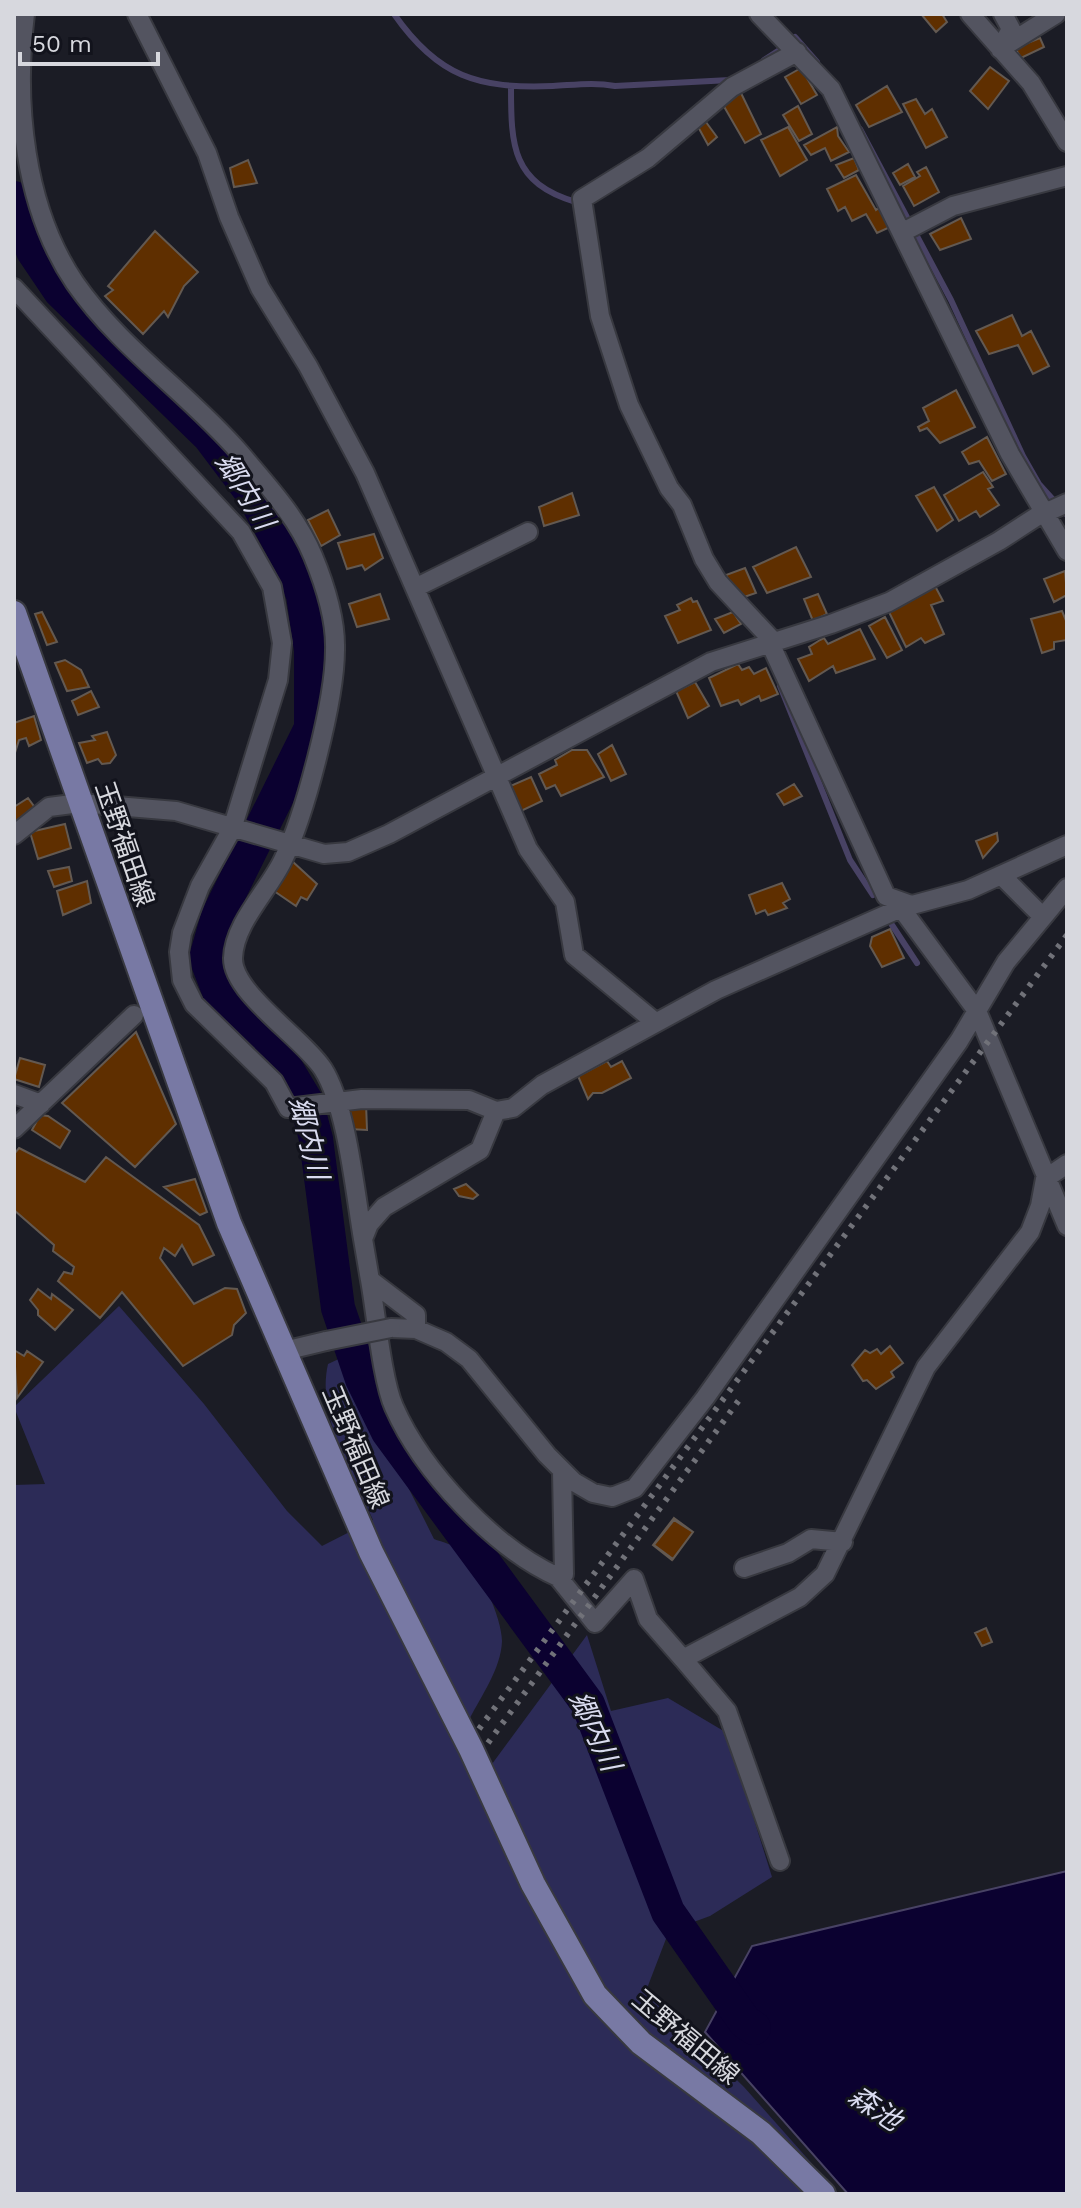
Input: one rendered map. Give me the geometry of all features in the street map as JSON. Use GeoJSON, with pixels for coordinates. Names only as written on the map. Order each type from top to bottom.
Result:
{"type":"FeatureCollection","features":[{"type":"Feature","properties":{"kind":"main road","name":"玉野福田線"},"geometry":{"type":"LineString","coordinates":[[14,613],[229,1223],[402,1618],[471,1749],[533,1884],[595,1995],[641,2043],[761,2133],[823,2194]]}},
{"type":"Feature","properties":{"kind":"street"},"geometry":{"type":"LineString","coordinates":[[25,14],[20,102],[32,171],[51,243],[76,284],[115,329],[215,424],[295,522],[311,552],[329,599],[335,650],[321,739],[283,844],[235,944],[232,961],[243,988],[303,1043],[324,1071],[358,1206],[393,1406],[420,1452],[508,1549],[558,1577],[595,1623],[634,1579],[648,1619],[727,1711],[780,1861]]}},
{"type":"Feature","properties":{"kind":"street"},"geometry":{"type":"LineString","coordinates":[[137,14],[207,153],[229,217],[260,288],[308,366],[365,473],[528,849],[565,902],[574,955],[655,1022]]}},
{"type":"Feature","properties":{"kind":"street"},"geometry":{"type":"LineString","coordinates":[[759,14],[831,89],[911,228],[1010,454],[1056,509],[1067,551]]}},
{"type":"Feature","properties":{"kind":"street"},"geometry":{"type":"LineString","coordinates":[[970,14],[1031,83],[1067,142]]}},
{"type":"Feature","properties":{"kind":"street"},"geometry":{"type":"LineString","coordinates":[[1000,49],[1011,29],[1003,14]]}},
{"type":"Feature","properties":{"kind":"street"},"geometry":{"type":"LineString","coordinates":[[1000,49],[1056,14]]}},
{"type":"Feature","properties":{"kind":"street"},"geometry":{"type":"LineString","coordinates":[[797,52],[732,87],[648,158],[582,199],[600,316],[613,367],[629,405],[669,488],[682,505],[704,559],[718,582],[772,642],[886,896],[906,906],[977,1011],[1067,1226]]}},
{"type":"Feature","properties":{"kind":"street"},"geometry":{"type":"LineString","coordinates":[[911,228],[953,206],[1067,176]]}},
{"type":"Feature","properties":{"kind":"street"},"geometry":{"type":"LineString","coordinates":[[14,288],[241,532],[272,587],[282,643],[278,680],[236,830],[200,886],[182,933],[179,952],[182,980],[194,1004],[274,1082],[288,1108],[334,1103],[469,1100],[496,1111],[513,1108],[542,1085],[716,990],[906,906],[968,890],[1067,845]]}},
{"type":"Feature","properties":{"kind":"street"},"geometry":{"type":"LineString","coordinates":[[14,835],[49,807],[80,803],[176,811],[324,854],[348,852],[498,778],[691,671],[889,602],[1056,509]]}},
{"type":"Feature","properties":{"kind":"street"},"geometry":{"type":"LineString","coordinates":[[417,587],[528,532]]}},
{"type":"Feature","properties":{"kind":"street"},"geometry":{"type":"LineString","coordinates":[[1001,875],[1043,917]]}},
{"type":"Feature","properties":{"kind":"street"},"geometry":{"type":"LineString","coordinates":[[284,1351],[391,1328],[416,1329],[446,1342],[469,1359],[562,1471],[593,1493],[612,1497],[635,1488],[705,1398],[959,1041],[1006,962],[1067,888]]}},
{"type":"Feature","properties":{"kind":"street"},"geometry":{"type":"LineString","coordinates":[[164,990],[182,980]]}},
{"type":"Feature","properties":{"kind":"street"},"geometry":{"type":"LineString","coordinates":[[14,1129],[134,1015]]}},
{"type":"Feature","properties":{"kind":"street"},"geometry":{"type":"LineString","coordinates":[[14,1094],[41,1104]]}},
{"type":"Feature","properties":{"kind":"street"},"geometry":{"type":"LineString","coordinates":[[363,1239],[369,1224],[384,1207],[480,1150],[496,1111]]}},
{"type":"Feature","properties":{"kind":"street"},"geometry":{"type":"LineString","coordinates":[[683,1659],[800,1597],[825,1574],[926,1367],[1030,1232],[1040,1206],[1045,1179],[1067,1164]]}},
{"type":"Feature","properties":{"kind":"street"},"geometry":{"type":"LineString","coordinates":[[358,1206],[384,1207]]}},
{"type":"Feature","properties":{"kind":"street"},"geometry":{"type":"LineString","coordinates":[[370,1280],[416,1315],[416,1329]]}},
{"type":"Feature","properties":{"kind":"street"},"geometry":{"type":"LineString","coordinates":[[558,1577],[564,1574],[565,1558],[562,1471]]}},
{"type":"Feature","properties":{"kind":"street"},"geometry":{"type":"LineString","coordinates":[[744,1568],[788,1553],[811,1539],[843,1542]]}},
{"type":"Feature","properties":{"kind":"shaded area"},"geometry":{"type":"Polygon","coordinates":[[[119,1306],[204,1404],[287,1511],[322,1546],[373,1520],[338,1444],[327,1404],[328,1364],[343,1357],[434,1539],[462,1551],[482,1580],[494,1607],[501,1631],[501,1651],[494,1672],[469,1720],[492,1764],[587,1635],[611,1711],[668,1698],[727,1733],[772,1877],[710,1916],[669,1931],[646,1991],[744,2087],[839,2194],[14,2194],[14,1485],[45,1484],[14,1407],[119,1306]]]}},
{"type":"Feature","properties":{"kind":"water","name":"森池"},"geometry":{"type":"Polygon","coordinates":[[[1067,1871],[1067,2194],[848,2194],[705,2032],[752,1946],[1067,1871]]]}},
{"type":"Feature","properties":{"kind":"building"},"geometry":{"type":"Polygon","coordinates":[[[921,14],[942,14],[947,22],[936,32],[921,14]]]}},
{"type":"Feature","properties":{"kind":"building"},"geometry":{"type":"Polygon","coordinates":[[[1040,38],[1044,47],[1021,58],[1015,48],[1040,38]]]}},
{"type":"Feature","properties":{"kind":"building"},"geometry":{"type":"Polygon","coordinates":[[[990,67],[1009,81],[988,109],[970,91],[990,67]]]}},
{"type":"Feature","properties":{"kind":"building"},"geometry":{"type":"Polygon","coordinates":[[[801,68],[817,95],[801,104],[785,77],[801,68]]]}},
{"type":"Feature","properties":{"kind":"building"},"geometry":{"type":"Polygon","coordinates":[[[887,86],[902,112],[869,127],[856,105],[887,86]]]}},
{"type":"Feature","properties":{"kind":"building"},"geometry":{"type":"Polygon","coordinates":[[[740,91],[761,134],[745,143],[722,103],[740,91]]]}},
{"type":"Feature","properties":{"kind":"building"},"geometry":{"type":"Polygon","coordinates":[[[916,99],[925,114],[932,109],[947,137],[926,148],[903,104],[916,99]]]}},
{"type":"Feature","properties":{"kind":"building"},"geometry":{"type":"Polygon","coordinates":[[[798,106],[812,134],[799,141],[783,115],[798,106]]]}},
{"type":"Feature","properties":{"kind":"building"},"geometry":{"type":"Polygon","coordinates":[[[703,118],[717,137],[708,145],[696,123],[703,118]]]}},
{"type":"Feature","properties":{"kind":"building"},"geometry":{"type":"Polygon","coordinates":[[[788,127],[807,160],[780,176],[761,140],[788,127]]]}},
{"type":"Feature","properties":{"kind":"building"},"geometry":{"type":"Polygon","coordinates":[[[837,127],[838,136],[849,152],[831,161],[825,148],[811,155],[804,145],[837,127]]]}},
{"type":"Feature","properties":{"kind":"building"},"geometry":{"type":"Polygon","coordinates":[[[854,158],[859,170],[844,178],[836,165],[854,158]]]}},
{"type":"Feature","properties":{"kind":"building"},"geometry":{"type":"Polygon","coordinates":[[[248,160],[257,183],[234,187],[230,168],[248,160]]]}},
{"type":"Feature","properties":{"kind":"building"},"geometry":{"type":"Polygon","coordinates":[[[908,164],[915,177],[900,185],[893,173],[908,164]]]}},
{"type":"Feature","properties":{"kind":"building"},"geometry":{"type":"Polygon","coordinates":[[[926,167],[939,192],[914,206],[903,186],[920,176],[917,172],[926,167]]]}},
{"type":"Feature","properties":{"kind":"building"},"geometry":{"type":"Polygon","coordinates":[[[856,175],[876,210],[880,207],[890,227],[877,233],[866,214],[852,221],[845,207],[838,211],[827,189],[856,175]]]}},
{"type":"Feature","properties":{"kind":"building"},"geometry":{"type":"Polygon","coordinates":[[[961,218],[971,239],[940,250],[930,234],[961,218]]]}},
{"type":"Feature","properties":{"kind":"building"},"geometry":{"type":"Polygon","coordinates":[[[155,231],[198,272],[184,286],[168,317],[164,311],[143,334],[105,296],[113,290],[108,286],[155,231]]]}},
{"type":"Feature","properties":{"kind":"building"},"geometry":{"type":"Polygon","coordinates":[[[1012,315],[1022,336],[1031,331],[1049,366],[1033,374],[1018,345],[989,354],[976,331],[1012,315]]]}},
{"type":"Feature","properties":{"kind":"building"},"geometry":{"type":"Polygon","coordinates":[[[956,390],[975,427],[940,443],[927,428],[920,431],[918,427],[929,421],[923,408],[956,390]]]}},
{"type":"Feature","properties":{"kind":"building"},"geometry":{"type":"Polygon","coordinates":[[[987,437],[1006,474],[992,481],[979,461],[969,464],[962,452],[987,437]]]}},
{"type":"Feature","properties":{"kind":"building"},"geometry":{"type":"Polygon","coordinates":[[[983,472],[993,487],[988,489],[999,505],[980,517],[976,511],[959,521],[944,495],[983,472]]]}},
{"type":"Feature","properties":{"kind":"building"},"geometry":{"type":"Polygon","coordinates":[[[934,487],[953,520],[937,531],[916,496],[934,487]]]}},
{"type":"Feature","properties":{"kind":"building"},"geometry":{"type":"Polygon","coordinates":[[[572,493],[579,515],[544,526],[539,507],[572,493]]]}},
{"type":"Feature","properties":{"kind":"building"},"geometry":{"type":"Polygon","coordinates":[[[328,510],[340,535],[321,546],[308,520],[328,510]]]}},
{"type":"Feature","properties":{"kind":"building"},"geometry":{"type":"Polygon","coordinates":[[[374,534],[383,558],[365,570],[362,565],[347,569],[338,543],[374,534]]]}},
{"type":"Feature","properties":{"kind":"building"},"geometry":{"type":"Polygon","coordinates":[[[796,547],[811,577],[767,593],[753,567],[796,547]]]}},
{"type":"Feature","properties":{"kind":"building"},"geometry":{"type":"Polygon","coordinates":[[[745,568],[756,593],[738,599],[726,575],[745,568]]]}},
{"type":"Feature","properties":{"kind":"building"},"geometry":{"type":"Polygon","coordinates":[[[1065,571],[1067,595],[1054,602],[1044,579],[1065,571]]]}},
{"type":"Feature","properties":{"kind":"building"},"geometry":{"type":"Polygon","coordinates":[[[935,586],[943,601],[931,605],[944,634],[925,643],[921,638],[906,647],[888,610],[935,586]]]}},
{"type":"Feature","properties":{"kind":"building"},"geometry":{"type":"Polygon","coordinates":[[[380,594],[389,619],[357,627],[349,604],[380,594]]]}},
{"type":"Feature","properties":{"kind":"building"},"geometry":{"type":"Polygon","coordinates":[[[818,594],[827,614],[813,621],[804,599],[818,594]]]}},
{"type":"Feature","properties":{"kind":"building"},"geometry":{"type":"Polygon","coordinates":[[[691,598],[693,602],[697,601],[711,630],[678,643],[665,616],[680,610],[677,605],[691,598]]]}},
{"type":"Feature","properties":{"kind":"building"},"geometry":{"type":"Polygon","coordinates":[[[1062,611],[1067,623],[1067,640],[1054,642],[1054,649],[1042,653],[1031,619],[1062,611]]]}},
{"type":"Feature","properties":{"kind":"building"},"geometry":{"type":"Polygon","coordinates":[[[42,612],[57,642],[47,645],[35,614],[42,612]]]}},
{"type":"Feature","properties":{"kind":"building"},"geometry":{"type":"Polygon","coordinates":[[[733,612],[741,624],[724,633],[715,619],[733,612]]]}},
{"type":"Feature","properties":{"kind":"building"},"geometry":{"type":"Polygon","coordinates":[[[885,617],[902,650],[887,658],[869,626],[885,617]]]}},
{"type":"Feature","properties":{"kind":"building"},"geometry":{"type":"Polygon","coordinates":[[[860,629],[875,659],[836,673],[833,666],[809,681],[798,659],[812,654],[809,647],[824,638],[828,644],[860,629]]]}},
{"type":"Feature","properties":{"kind":"building"},"geometry":{"type":"Polygon","coordinates":[[[65,660],[81,670],[89,687],[67,691],[55,663],[65,660]]]}},
{"type":"Feature","properties":{"kind":"building"},"geometry":{"type":"Polygon","coordinates":[[[738,664],[742,670],[749,667],[754,674],[766,668],[778,694],[761,701],[759,696],[741,705],[738,700],[721,706],[709,678],[738,664]]]}},
{"type":"Feature","properties":{"kind":"building"},"geometry":{"type":"Polygon","coordinates":[[[695,682],[709,706],[688,718],[676,691],[695,682]]]}},
{"type":"Feature","properties":{"kind":"building"},"geometry":{"type":"Polygon","coordinates":[[[91,691],[99,707],[78,715],[72,701],[91,691]]]}},
{"type":"Feature","properties":{"kind":"building"},"geometry":{"type":"Polygon","coordinates":[[[34,716],[41,740],[29,746],[26,738],[19,740],[14,756],[14,723],[34,716]]]}},
{"type":"Feature","properties":{"kind":"building"},"geometry":{"type":"Polygon","coordinates":[[[107,732],[116,755],[110,763],[102,764],[98,759],[87,763],[79,743],[95,740],[92,736],[107,732]]]}},
{"type":"Feature","properties":{"kind":"building"},"geometry":{"type":"Polygon","coordinates":[[[612,745],[626,774],[611,781],[598,754],[612,745]]]}},
{"type":"Feature","properties":{"kind":"building"},"geometry":{"type":"Polygon","coordinates":[[[572,750],[587,750],[604,777],[561,796],[555,785],[546,789],[539,774],[557,765],[555,760],[572,750]]]}},
{"type":"Feature","properties":{"kind":"building"},"geometry":{"type":"Polygon","coordinates":[[[531,777],[542,801],[519,812],[508,787],[531,777]]]}},
{"type":"Feature","properties":{"kind":"building"},"geometry":{"type":"Polygon","coordinates":[[[794,784],[802,796],[784,805],[777,794],[794,784]]]}},
{"type":"Feature","properties":{"kind":"building"},"geometry":{"type":"Polygon","coordinates":[[[28,798],[36,809],[14,823],[14,807],[28,798]]]}},
{"type":"Feature","properties":{"kind":"building"},"geometry":{"type":"Polygon","coordinates":[[[65,824],[71,848],[38,859],[30,832],[65,824]]]}},
{"type":"Feature","properties":{"kind":"building"},"geometry":{"type":"Polygon","coordinates":[[[997,833],[998,841],[983,858],[976,841],[997,833]]]}},
{"type":"Feature","properties":{"kind":"building"},"geometry":{"type":"Polygon","coordinates":[[[292,861],[317,884],[307,900],[301,897],[296,906],[274,891],[292,861]]]}},
{"type":"Feature","properties":{"kind":"building"},"geometry":{"type":"Polygon","coordinates":[[[69,867],[72,881],[54,887],[48,871],[69,867]]]}},
{"type":"Feature","properties":{"kind":"building"},"geometry":{"type":"Polygon","coordinates":[[[87,881],[91,903],[63,915],[57,891],[87,881]]]}},
{"type":"Feature","properties":{"kind":"building"},"geometry":{"type":"Polygon","coordinates":[[[782,883],[790,899],[783,903],[787,908],[768,915],[765,910],[756,914],[749,895],[782,883]]]}},
{"type":"Feature","properties":{"kind":"building"},"geometry":{"type":"Polygon","coordinates":[[[890,929],[904,958],[882,967],[870,946],[872,937],[890,929]]]}},
{"type":"Feature","properties":{"kind":"building"},"geometry":{"type":"Polygon","coordinates":[[[136,1032],[176,1124],[135,1167],[62,1103],[136,1032]]]}},
{"type":"Feature","properties":{"kind":"building"},"geometry":{"type":"Polygon","coordinates":[[[20,1058],[45,1065],[39,1087],[14,1079],[20,1058]]]}},
{"type":"Feature","properties":{"kind":"building"},"geometry":{"type":"Polygon","coordinates":[[[607,1061],[611,1067],[622,1061],[631,1078],[602,1093],[593,1093],[588,1099],[578,1076],[607,1061]]]}},
{"type":"Feature","properties":{"kind":"building"},"geometry":{"type":"Polygon","coordinates":[[[366,1103],[367,1130],[349,1129],[349,1105],[366,1103]]]}},
{"type":"Feature","properties":{"kind":"building"},"geometry":{"type":"Polygon","coordinates":[[[40,1115],[48,1116],[70,1131],[60,1148],[32,1130],[40,1115]]]}},
{"type":"Feature","properties":{"kind":"building"},"geometry":{"type":"Polygon","coordinates":[[[19,1148],[85,1182],[106,1157],[199,1225],[214,1255],[193,1265],[182,1245],[175,1256],[164,1248],[160,1258],[194,1304],[225,1288],[237,1289],[246,1313],[234,1325],[232,1335],[183,1366],[122,1292],[100,1318],[58,1281],[64,1272],[72,1274],[74,1267],[53,1251],[54,1245],[14,1210],[14,1154],[19,1148]]]}},
{"type":"Feature","properties":{"kind":"building"},"geometry":{"type":"Polygon","coordinates":[[[195,1179],[207,1212],[200,1215],[164,1187],[195,1179]]]}},
{"type":"Feature","properties":{"kind":"building"},"geometry":{"type":"Polygon","coordinates":[[[466,1184],[478,1195],[473,1199],[459,1196],[454,1189],[466,1184]]]}},
{"type":"Feature","properties":{"kind":"building"},"geometry":{"type":"Polygon","coordinates":[[[38,1289],[51,1299],[52,1294],[73,1310],[55,1330],[38,1315],[30,1300],[38,1289]]]}},
{"type":"Feature","properties":{"kind":"building"},"geometry":{"type":"Polygon","coordinates":[[[890,1346],[903,1363],[891,1372],[894,1377],[876,1389],[867,1380],[863,1381],[852,1365],[865,1350],[870,1353],[877,1349],[881,1354],[890,1346]]]}},
{"type":"Feature","properties":{"kind":"building"},"geometry":{"type":"Polygon","coordinates":[[[14,1350],[24,1356],[27,1351],[43,1362],[17,1398],[14,1350]]]}},
{"type":"Feature","properties":{"kind":"building"},"geometry":{"type":"Polygon","coordinates":[[[674,1518],[693,1532],[672,1560],[653,1545],[674,1518]]]}},
{"type":"Feature","properties":{"kind":"building"},"geometry":{"type":"Polygon","coordinates":[[[674,1520],[693,1532],[673,1559],[654,1545],[674,1520]]]}},
{"type":"Feature","properties":{"kind":"building"},"geometry":{"type":"Polygon","coordinates":[[[986,1628],[992,1642],[982,1646],[975,1633],[986,1628]]]}},
{"type":"Feature","properties":{"kind":"waterway"},"geometry":{"type":"LineString","coordinates":[[394,14],[427,52],[462,75],[481,81],[526,86],[615,86],[730,80]]}},
{"type":"Feature","properties":{"kind":"waterway"},"geometry":{"type":"LineString","coordinates":[[795,37],[817,62]]}},
{"type":"Feature","properties":{"kind":"waterway"},"geometry":{"type":"LineString","coordinates":[[764,60],[781,49]]}},
{"type":"Feature","properties":{"kind":"waterway"},"geometry":{"type":"LineString","coordinates":[[511,87],[515,144],[527,173],[555,194],[576,202],[577,206]]}},
{"type":"Feature","properties":{"kind":"waterway"},"geometry":{"type":"LineString","coordinates":[[860,129],[951,300],[1023,456],[1039,484],[1067,515]]}},
{"type":"Feature","properties":{"kind":"waterway","name":"郷内川"},"geometry":{"type":"LineString","coordinates":[[14,198],[33,251],[60,291],[209,436],[252,493],[290,562],[303,595],[311,650],[311,728],[218,916],[206,958],[221,997],[279,1056],[306,1101],[316,1139],[338,1308],[362,1379],[388,1432],[588,1704],[668,1912],[745,2022],[754,2028]]}},
{"type":"Feature","properties":{"kind":"waterway"},"geometry":{"type":"LineString","coordinates":[[780,686],[850,860],[873,895]]}},
{"type":"Feature","properties":{"kind":"waterway"},"geometry":{"type":"LineString","coordinates":[[892,925],[917,963]]}},
{"type":"Feature","properties":{"kind":"railway"},"geometry":{"type":"LineString","coordinates":[[479,1729],[1067,935]]}},
{"type":"Feature","properties":{"kind":"railway"},"geometry":{"type":"LineString","coordinates":[[488,1743],[742,1396]]}}]}
